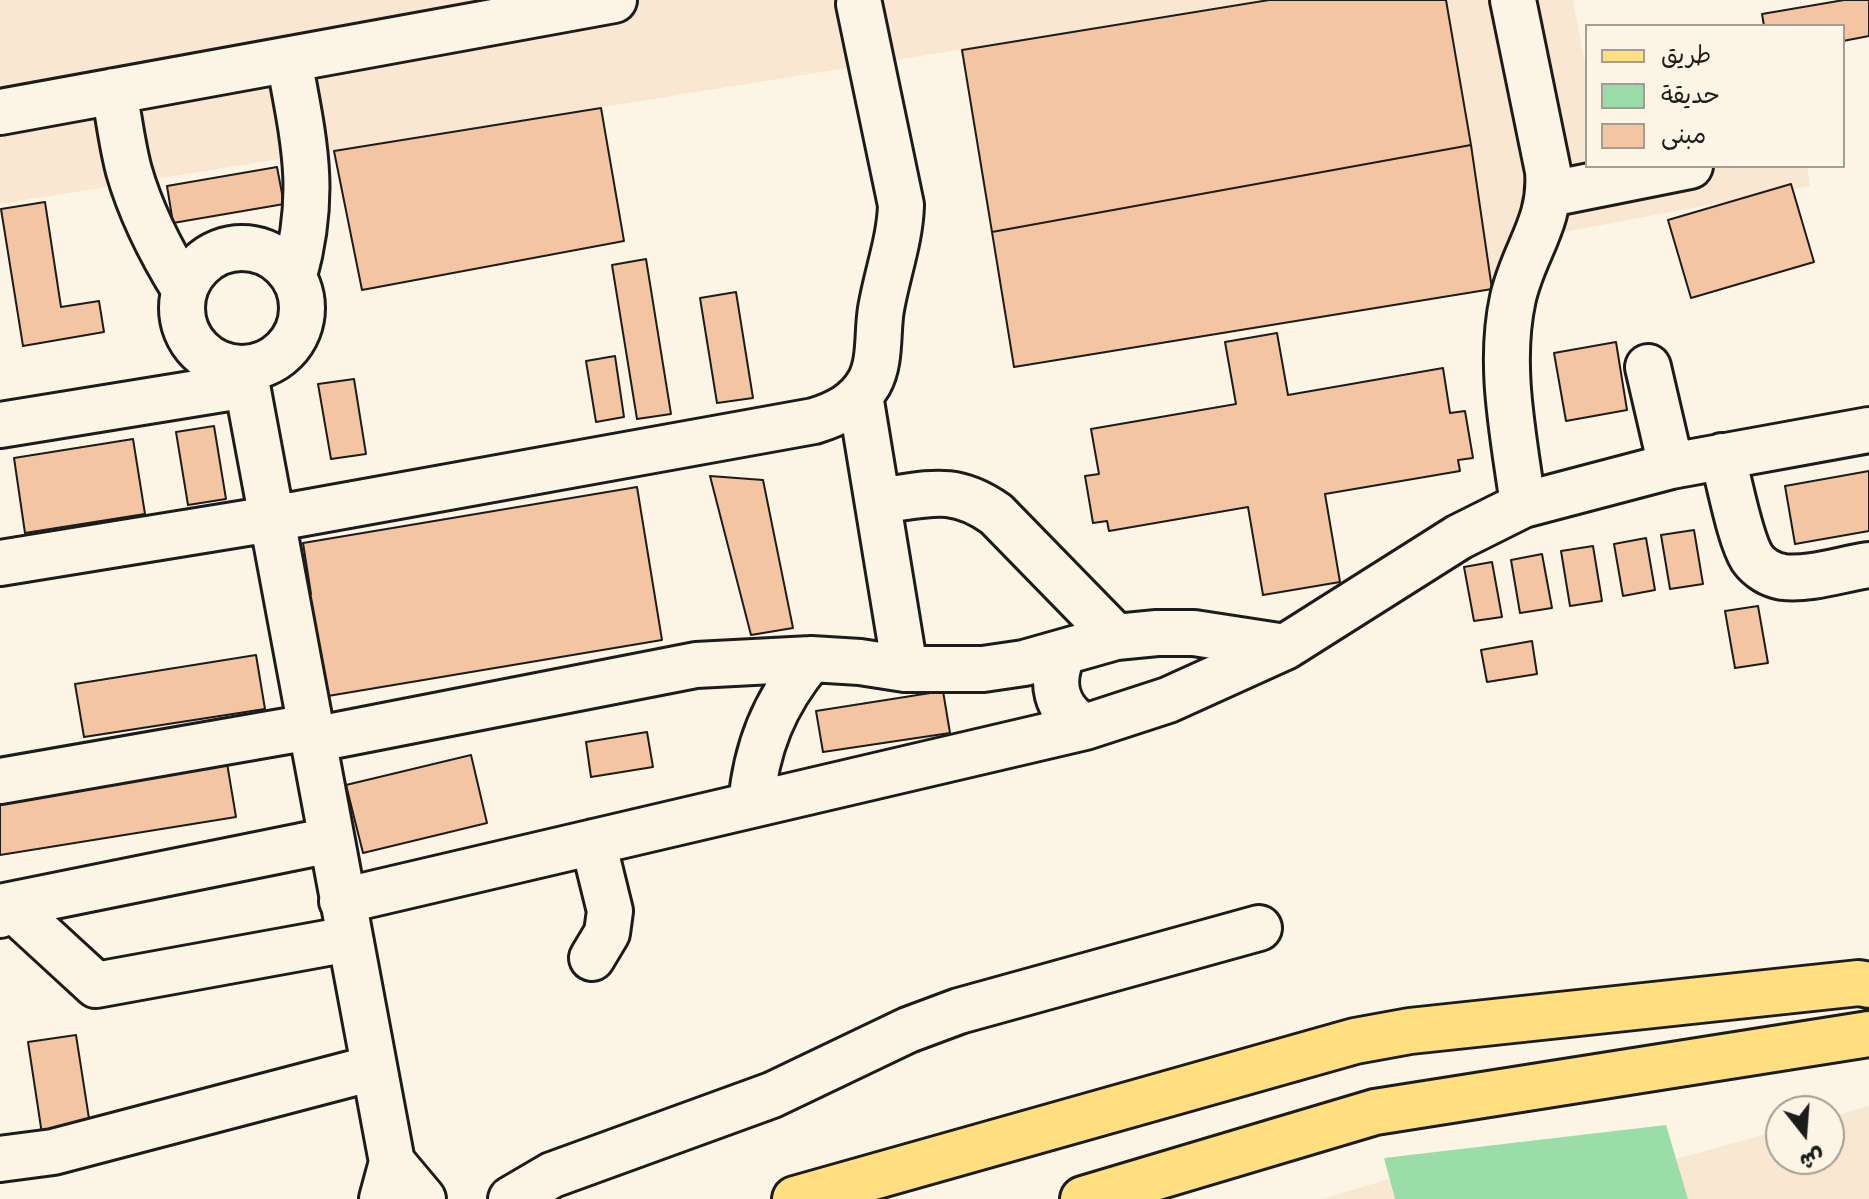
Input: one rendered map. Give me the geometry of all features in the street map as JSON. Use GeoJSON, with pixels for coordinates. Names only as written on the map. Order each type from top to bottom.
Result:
{"type":"FeatureCollection","features":[{"type":"Feature","properties":{"kind":"main road"},"geometry":{"type":"LineString","coordinates":[[795,1199],[1355,1041],[1410,1031],[1859,983],[1869,985]]}},
{"type":"Feature","properties":{"kind":"main road"},"geometry":{"type":"LineString","coordinates":[[1083,1199],[1375,1112],[1869,1034]]}},
{"type":"Feature","properties":{"kind":"lane"},"geometry":{"type":"LineString","coordinates":[[0,112],[614,0]]}},
{"type":"Feature","properties":{"kind":"lane"},"geometry":{"type":"LineString","coordinates":[[1513,0],[1550,194],[1547,211],[1520,273],[1508,326],[1508,387],[1523,505]]}},
{"type":"Feature","properties":{"kind":"lane"},"geometry":{"type":"LineString","coordinates":[[0,563],[271,519],[814,421],[847,407],[871,381],[901,205],[855,1]]}},
{"type":"Feature","properties":{"kind":"lane"},"geometry":{"type":"LineString","coordinates":[[289,60],[307,158],[309,188],[305,232],[294,276]]}},
{"type":"Feature","properties":{"kind":"lane"},"geometry":{"type":"LineString","coordinates":[[114,91],[129,170],[139,201],[151,231],[184,289]]}},
{"type":"Feature","properties":{"kind":"lane"},"geometry":{"type":"LineString","coordinates":[[1550,194],[1680,168]]}},
{"type":"Feature","properties":{"kind":"lane"},"geometry":{"type":"LineString","coordinates":[[0,425],[246,377],[283,353],[296,336],[302,317],[302,295],[294,276],[281,261],[264,251],[245,247],[225,250],[208,258],[193,271],[184,289],[181,308],[184,327],[193,344],[207,358],[246,377]]}},
{"type":"Feature","properties":{"kind":"lane"},"geometry":{"type":"LineString","coordinates":[[1648,367],[1671,466]]}},
{"type":"Feature","properties":{"kind":"lane"},"geometry":{"type":"LineString","coordinates":[[246,377],[373,1068],[387,1180],[423,1199]]}},
{"type":"Feature","properties":{"kind":"lane"},"geometry":{"type":"LineString","coordinates":[[860,395],[905,669]]}},
{"type":"Feature","properties":{"kind":"lane"},"geometry":{"type":"LineString","coordinates":[[3,909],[96,985],[346,920],[593,842],[1085,727],[1168,700],[1285,647],[1459,537],[1523,505],[1671,466],[1869,430]]}},
{"type":"Feature","properties":{"kind":"lane"},"geometry":{"type":"LineString","coordinates":[[1722,456],[1747,545],[1753,559],[1765,571],[1780,577],[1797,577],[1869,565]]}},
{"type":"Feature","properties":{"kind":"lane"},"geometry":{"type":"LineString","coordinates":[[878,501],[947,492],[981,504],[996,514],[1137,635],[1170,658],[1172,672],[1168,700]]}},
{"type":"Feature","properties":{"kind":"lane"},"geometry":{"type":"LineString","coordinates":[[0,781],[311,734],[696,665],[811,659],[905,669],[983,669],[1024,663],[1137,635],[1194,633],[1285,647]]}},
{"type":"Feature","properties":{"kind":"lane"},"geometry":{"type":"LineString","coordinates":[[1064,652],[1055,676],[1058,701],[1074,721],[1085,727]]}},
{"type":"Feature","properties":{"kind":"lane"},"geometry":{"type":"LineString","coordinates":[[751,805],[756,765],[767,727],[779,702],[811,659]]}},
{"type":"Feature","properties":{"kind":"lane"},"geometry":{"type":"LineString","coordinates":[[767,727],[794,795]]}},
{"type":"Feature","properties":{"kind":"lane"},"geometry":{"type":"LineString","coordinates":[[3,909],[331,840]]}},
{"type":"Feature","properties":{"kind":"lane"},"geometry":{"type":"LineString","coordinates":[[592,958],[607,933],[610,911],[593,842]]}},
{"type":"Feature","properties":{"kind":"lane"},"geometry":{"type":"LineString","coordinates":[[511,1199],[552,1175],[727,1114],[859,1052],[946,1016],[1259,928]]}},
{"type":"Feature","properties":{"kind":"lane"},"geometry":{"type":"LineString","coordinates":[[0,1159],[53,1152],[373,1068]]}},
{"type":"Feature","properties":{"kind":"shaded area"},"geometry":{"type":"Polygon","coordinates":[[[0,0],[1269,0],[0,204],[0,0]]]}},
{"type":"Feature","properties":{"kind":"shaded area"},"geometry":{"type":"Polygon","coordinates":[[[1446,0],[1573,0],[1585,63],[1585,168],[1807,168],[1810,186],[1559,233],[1531,279],[1492,289],[1446,0]]]}},
{"type":"Feature","properties":{"kind":"shaded area"},"geometry":{"type":"Polygon","coordinates":[[[1869,1106],[1869,1199],[1688,1199],[1676,1159],[1765,1134],[1765,1175],[1845,1175],[1845,1113],[1869,1106]]]}},
{"type":"Feature","properties":{"kind":"shaded area"},"geometry":{"type":"Polygon","coordinates":[[[1389,1179],[1395,1199],[1322,1199],[1389,1179]]]}},
{"type":"Feature","properties":{"kind":"green space"},"geometry":{"type":"Polygon","coordinates":[[[1666,1125],[1688,1199],[1395,1199],[1384,1158],[1666,1125]]]}},
{"type":"Feature","properties":{"kind":"building"},"geometry":{"type":"Polygon","coordinates":[[[1269,0],[1446,0],[1471,145],[992,232],[962,50],[1269,0]]]}},
{"type":"Feature","properties":{"kind":"building"},"geometry":{"type":"Polygon","coordinates":[[[1844,0],[1869,0],[1869,36],[1845,41],[1845,24],[1764,24],[1762,14],[1844,0]]]}},
{"type":"Feature","properties":{"kind":"building"},"geometry":{"type":"Polygon","coordinates":[[[601,108],[624,241],[362,290],[334,151],[601,108]]]}},
{"type":"Feature","properties":{"kind":"building"},"geometry":{"type":"Polygon","coordinates":[[[1471,145],[1492,289],[1014,367],[992,232],[1471,145]]]}},
{"type":"Feature","properties":{"kind":"building"},"geometry":{"type":"Polygon","coordinates":[[[277,167],[284,204],[173,223],[167,186],[277,167]]]}},
{"type":"Feature","properties":{"kind":"building"},"geometry":{"type":"Polygon","coordinates":[[[1791,184],[1814,262],[1691,298],[1668,220],[1791,184]]]}},
{"type":"Feature","properties":{"kind":"building"},"geometry":{"type":"Polygon","coordinates":[[[45,202],[61,307],[99,301],[104,332],[23,346],[1,209],[45,202]]]}},
{"type":"Feature","properties":{"kind":"building"},"geometry":{"type":"Polygon","coordinates":[[[646,259],[671,414],[637,419],[612,265],[646,259]]]}},
{"type":"Feature","properties":{"kind":"building"},"geometry":{"type":"Polygon","coordinates":[[[736,292],[753,398],[717,403],[700,298],[736,292]]]}},
{"type":"Feature","properties":{"kind":"building"},"geometry":{"type":"Polygon","coordinates":[[[1277,333],[1288,395],[1443,368],[1450,413],[1465,411],[1473,458],[1458,460],[1460,471],[1325,494],[1340,582],[1263,595],[1248,507],[1109,531],[1107,521],[1093,523],[1085,476],[1099,474],[1091,429],[1236,404],[1225,342],[1277,333]]]}},
{"type":"Feature","properties":{"kind":"building"},"geometry":{"type":"Polygon","coordinates":[[[1616,342],[1627,410],[1566,421],[1554,353],[1616,342]]]}},
{"type":"Feature","properties":{"kind":"building"},"geometry":{"type":"Polygon","coordinates":[[[615,356],[624,417],[596,422],[586,361],[615,356]]]}},
{"type":"Feature","properties":{"kind":"building"},"geometry":{"type":"Polygon","coordinates":[[[354,379],[366,454],[331,459],[318,384],[354,379]]]}},
{"type":"Feature","properties":{"kind":"building"},"geometry":{"type":"Polygon","coordinates":[[[214,426],[226,499],[188,505],[176,432],[214,426]]]}},
{"type":"Feature","properties":{"kind":"building"},"geometry":{"type":"Polygon","coordinates":[[[133,439],[145,514],[25,533],[14,458],[133,439]]]}},
{"type":"Feature","properties":{"kind":"building"},"geometry":{"type":"Polygon","coordinates":[[[1869,471],[1869,531],[1795,544],[1785,486],[1869,471]]]}},
{"type":"Feature","properties":{"kind":"building"},"geometry":{"type":"Polygon","coordinates":[[[710,476],[763,480],[793,628],[751,635],[710,476]]]}},
{"type":"Feature","properties":{"kind":"building"},"geometry":{"type":"Polygon","coordinates":[[[637,487],[662,640],[322,697],[298,596],[311,594],[303,543],[637,487]]]}},
{"type":"Feature","properties":{"kind":"building"},"geometry":{"type":"Polygon","coordinates":[[[1694,530],[1703,584],[1670,589],[1661,535],[1694,530]]]}},
{"type":"Feature","properties":{"kind":"building"},"geometry":{"type":"Polygon","coordinates":[[[1646,538],[1655,590],[1623,596],[1614,544],[1646,538]]]}},
{"type":"Feature","properties":{"kind":"building"},"geometry":{"type":"Polygon","coordinates":[[[1593,546],[1602,601],[1570,606],[1561,551],[1593,546]]]}},
{"type":"Feature","properties":{"kind":"building"},"geometry":{"type":"Polygon","coordinates":[[[1542,554],[1552,608],[1520,613],[1511,560],[1542,554]]]}},
{"type":"Feature","properties":{"kind":"building"},"geometry":{"type":"Polygon","coordinates":[[[1492,562],[1502,617],[1474,621],[1464,567],[1492,562]]]}},
{"type":"Feature","properties":{"kind":"building"},"geometry":{"type":"Polygon","coordinates":[[[1758,606],[1768,663],[1735,668],[1725,611],[1758,606]]]}},
{"type":"Feature","properties":{"kind":"building"},"geometry":{"type":"Polygon","coordinates":[[[1532,641],[1537,674],[1487,682],[1481,650],[1532,641]]]}},
{"type":"Feature","properties":{"kind":"building"},"geometry":{"type":"Polygon","coordinates":[[[256,655],[265,709],[84,737],[75,684],[256,655]]]}},
{"type":"Feature","properties":{"kind":"building"},"geometry":{"type":"Polygon","coordinates":[[[943,691],[950,733],[823,752],[816,711],[943,691]]]}},
{"type":"Feature","properties":{"kind":"building"},"geometry":{"type":"Polygon","coordinates":[[[647,732],[653,767],[591,777],[586,742],[647,732]]]}},
{"type":"Feature","properties":{"kind":"building"},"geometry":{"type":"Polygon","coordinates":[[[471,755],[487,823],[363,853],[346,785],[471,755]]]}},
{"type":"Feature","properties":{"kind":"building"},"geometry":{"type":"Polygon","coordinates":[[[226,757],[236,817],[0,855],[0,793],[226,757]]]}},
{"type":"Feature","properties":{"kind":"building"},"geometry":{"type":"Polygon","coordinates":[[[76,1035],[90,1125],[42,1134],[28,1042],[76,1035]]]}}]}
